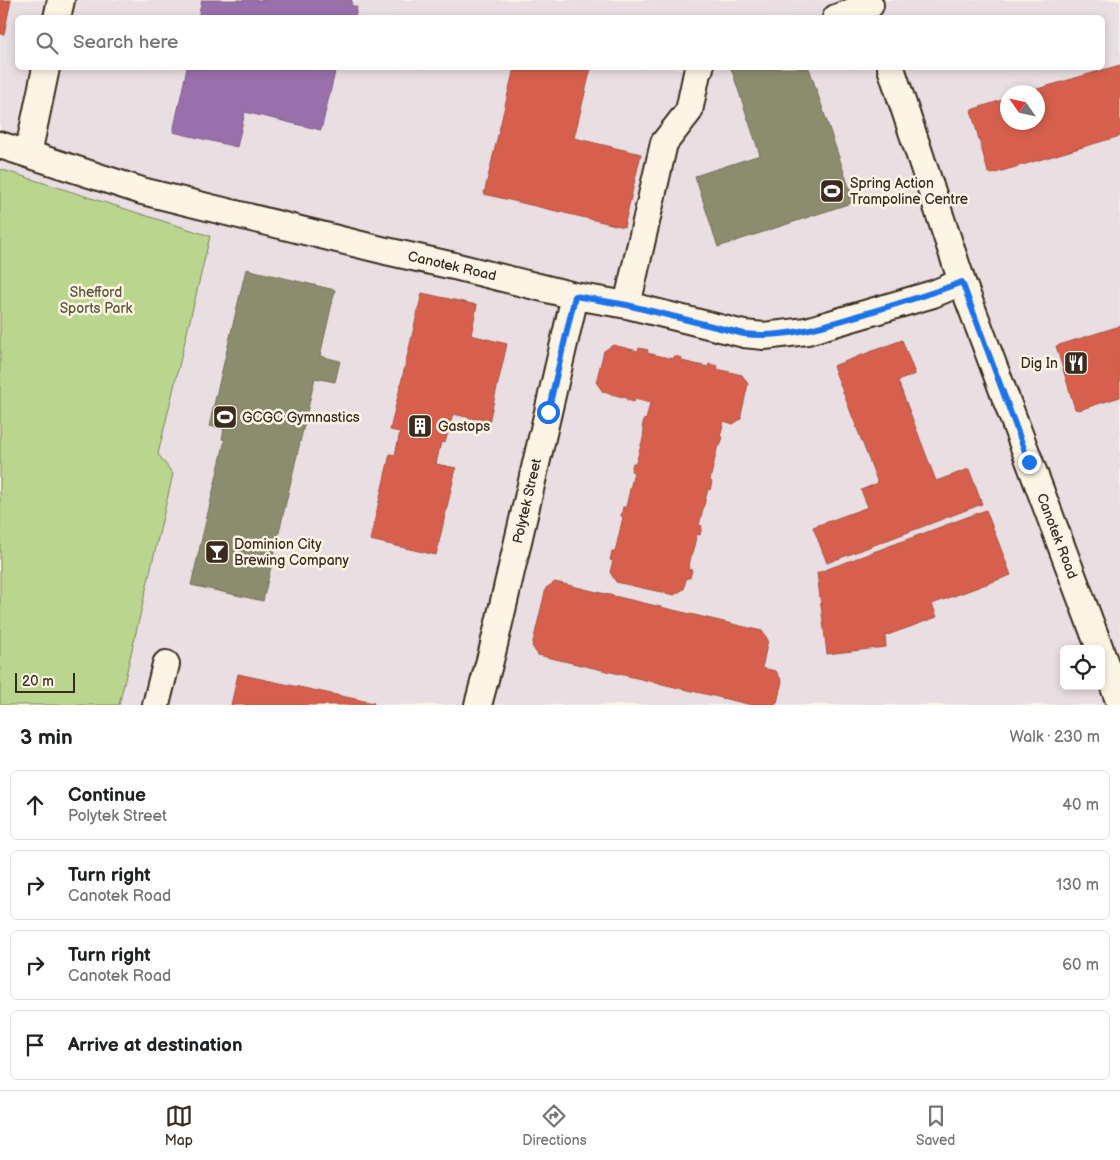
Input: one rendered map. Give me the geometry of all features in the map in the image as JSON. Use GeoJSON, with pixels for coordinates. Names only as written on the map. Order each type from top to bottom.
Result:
{"type":"FeatureCollection","features":[{"type":"Feature","properties":{"kind":"street"},"geometry":{"type":"LineString","coordinates":[[58,15],[61,0]]}},
{"type":"Feature","properties":{"kind":"street"},"geometry":{"type":"LineString","coordinates":[[846,15],[871,8]]}},
{"type":"Feature","properties":{"kind":"street"},"geometry":{"type":"LineString","coordinates":[[28,154],[46,70]]}},
{"type":"Feature","properties":{"kind":"street"},"geometry":{"type":"LineString","coordinates":[[627,305],[664,143],[689,111],[698,70]]}},
{"type":"Feature","properties":{"kind":"street","name":"Canotek Road"},"geometry":{"type":"LineString","coordinates":[[892,70],[962,282],[1098,645]]}},
{"type":"Feature","properties":{"kind":"street","name":"Canotek Road"},"geometry":{"type":"LineString","coordinates":[[0,145],[142,191],[575,296],[627,305],[744,334],[764,336],[807,331],[933,294],[962,282]]}},
{"type":"Feature","properties":{"kind":"street","name":"Polytek Street"},"geometry":{"type":"LineString","coordinates":[[478,705],[492,653],[575,296]]}},
{"type":"Feature","properties":{"kind":"street"},"geometry":{"type":"LineString","coordinates":[[156,705],[166,664]]}},
{"type":"Feature","properties":{"kind":"street"},"geometry":{"type":"LineString","coordinates":[[1105,664],[1120,703]]}},
{"type":"Feature","properties":{"kind":"shaded area"},"geometry":{"type":"Polygon","coordinates":[[[0,0],[1120,0],[1120,705],[119,705],[173,475],[158,454],[210,236],[0,169],[0,0]]]}},
{"type":"Feature","properties":{"kind":"green space","name":"Shefford Sports Park"},"geometry":{"type":"Polygon","coordinates":[[[0,169],[210,236],[158,454],[173,474],[119,705],[0,705],[0,169]]]}},
{"type":"Feature","properties":{"kind":"building: Shops"},"geometry":{"type":"Polygon","coordinates":[[[0,0],[11,0],[4,34],[0,34],[0,0]]]}},
{"type":"Feature","properties":{"kind":"building: Shops"},"geometry":{"type":"Polygon","coordinates":[[[1120,65],[1120,136],[992,174],[988,172],[971,110],[1000,101],[1000,130],[1045,130],[1045,87],[1120,65]]]}},
{"type":"Feature","properties":{"kind":"building: Shops"},"geometry":{"type":"Polygon","coordinates":[[[514,70],[591,70],[574,138],[641,154],[624,227],[484,194],[514,70]]]}},
{"type":"Feature","properties":{"kind":"building: Shops","name":"Gastops"},"geometry":{"type":"Polygon","coordinates":[[[422,293],[477,305],[471,335],[507,344],[489,422],[453,414],[445,443],[441,442],[436,464],[456,468],[436,555],[370,540],[390,454],[395,455],[400,432],[390,430],[422,293]]]}},
{"type":"Feature","properties":{"kind":"building: Shops"},"geometry":{"type":"Polygon","coordinates":[[[1120,326],[1120,397],[1079,410],[1075,409],[1056,346],[1120,326]]]}},
{"type":"Feature","properties":{"kind":"building: Shops"},"geometry":{"type":"Polygon","coordinates":[[[902,340],[915,374],[898,381],[936,481],[969,469],[982,504],[827,563],[813,527],[868,507],[861,490],[878,483],[833,366],[902,340]]]}},
{"type":"Feature","properties":{"kind":"building: Shops"},"geometry":{"type":"Polygon","coordinates":[[[613,345],[638,351],[639,348],[648,350],[647,353],[673,359],[674,356],[682,358],[682,361],[708,367],[709,364],[718,366],[717,369],[742,375],[748,384],[741,419],[733,424],[724,421],[720,437],[723,437],[720,446],[718,445],[710,480],[712,482],[710,490],[708,489],[699,525],[702,526],[700,535],[697,534],[688,569],[692,570],[690,578],[686,578],[684,589],[674,595],[616,582],[610,572],[613,561],[610,560],[612,552],[615,552],[623,517],[621,516],[623,507],[626,507],[634,472],[631,471],[633,463],[636,463],[643,438],[644,428],[642,428],[650,403],[635,399],[634,402],[627,400],[627,398],[603,392],[596,382],[604,351],[613,345]]]}},
{"type":"Feature","properties":{"kind":"building: Shops"},"geometry":{"type":"Polygon","coordinates":[[[986,510],[1011,575],[932,604],[937,617],[885,636],[886,647],[827,654],[817,573],[986,510]]]}},
{"type":"Feature","properties":{"kind":"building: Shops"},"geometry":{"type":"Polygon","coordinates":[[[555,582],[762,631],[768,640],[762,668],[776,671],[782,681],[777,703],[774,705],[752,705],[538,655],[532,646],[546,588],[555,582]]]}},
{"type":"Feature","properties":{"kind":"building: Shops"},"geometry":{"type":"Polygon","coordinates":[[[238,674],[374,703],[373,705],[231,705],[238,674]]]}},
{"type":"Feature","properties":{"kind":"building: Offices"},"geometry":{"type":"Polygon","coordinates":[[[202,0],[352,0],[351,5],[357,7],[356,15],[199,15],[202,0]]]}},
{"type":"Feature","properties":{"kind":"building: Offices"},"geometry":{"type":"Polygon","coordinates":[[[187,70],[336,70],[321,130],[245,112],[237,147],[173,132],[187,70]]]}},
{"type":"Feature","properties":{"kind":"building: Industry"},"geometry":{"type":"Polygon","coordinates":[[[732,70],[810,70],[854,202],[718,247],[695,176],[760,155],[732,70]]]}},
{"type":"Feature","properties":{"kind":"building: Industry"},"geometry":{"type":"Polygon","coordinates":[[[246,269],[335,290],[320,356],[340,361],[335,382],[315,378],[263,601],[191,585],[225,440],[222,439],[224,429],[209,426],[246,269]]]}},
{"type":"Feature","properties":{"kind":"place","name":"Spring Action Trampoline Centre"},"geometry":{"type":"Point","coordinates":[832,191]}},
{"type":"Feature","properties":{"kind":"place","name":"Dig In"},"geometry":{"type":"Point","coordinates":[1076,363]}},
{"type":"Feature","properties":{"kind":"place","name":"GCGC Gymnastics"},"geometry":{"type":"Point","coordinates":[225,417]}},
{"type":"Feature","properties":{"kind":"place","name":"Gastops"},"geometry":{"type":"Point","coordinates":[420,426]}},
{"type":"Feature","properties":{"kind":"place","name":"Dominion City Brewing Company"},"geometry":{"type":"Point","coordinates":[217,552]}},
{"type":"Feature","properties":{"kind":"route"},"geometry":{"type":"LineString","coordinates":[[548,412],[575,296],[627,305],[744,334],[764,336],[807,331],[933,294],[962,282],[1029,462]]}}]}
